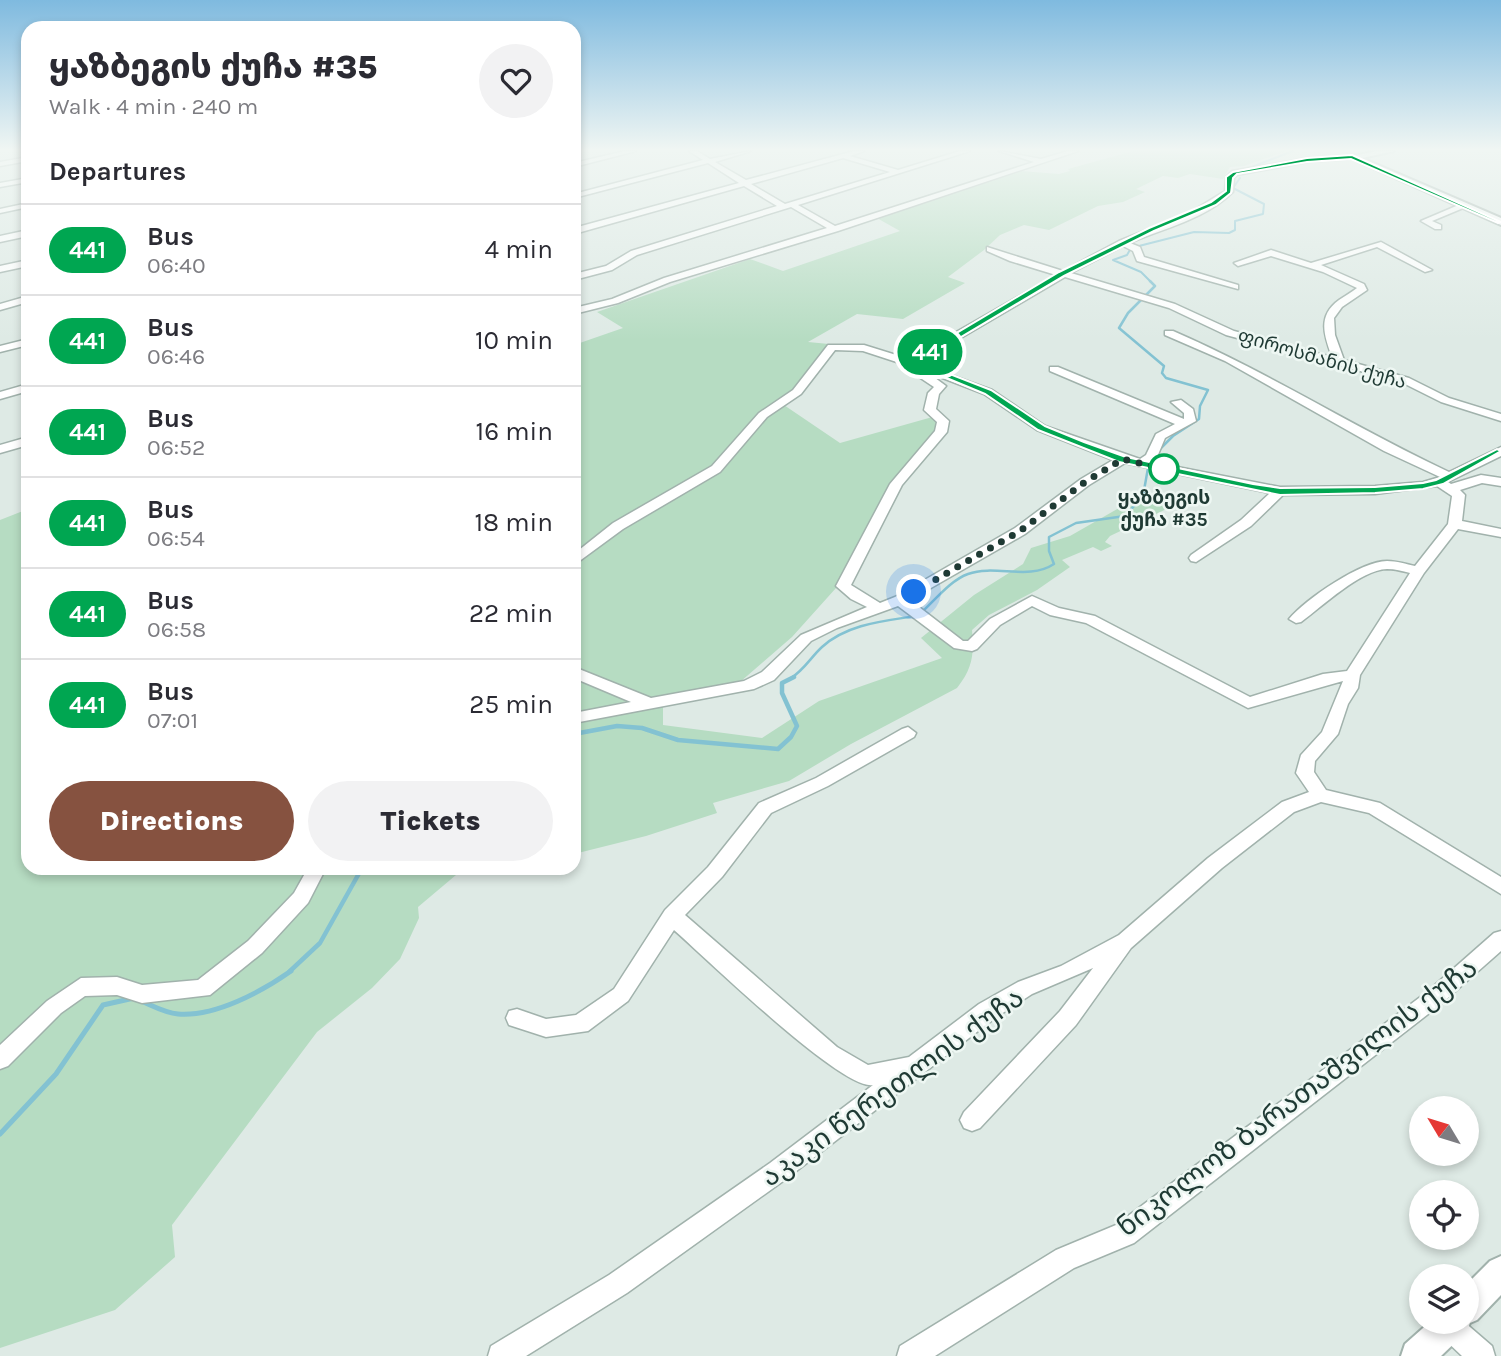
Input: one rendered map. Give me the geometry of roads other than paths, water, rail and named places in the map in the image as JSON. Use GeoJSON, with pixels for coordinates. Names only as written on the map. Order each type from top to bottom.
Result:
{"type":"FeatureCollection","features":[{"type":"Feature","properties":{"kind":"street"},"geometry":{"type":"LineString","coordinates":[[581,229],[634,214]]}},
{"type":"Feature","properties":{"kind":"street"},"geometry":{"type":"LineString","coordinates":[[581,275],[609,268],[634,253],[761,214]]}},
{"type":"Feature","properties":{"kind":"street"},"geometry":{"type":"LineString","coordinates":[[805,214],[835,229]]}},
{"type":"Feature","properties":{"kind":"street"},"geometry":{"type":"LineString","coordinates":[[581,309],[615,301],[667,280],[879,214]]}},
{"type":"Feature","properties":{"kind":"street"},"geometry":{"type":"LineString","coordinates":[[912,362],[1062,274],[1187,214]]}},
{"type":"Feature","properties":{"kind":"street"},"geometry":{"type":"LineString","coordinates":[[1438,227],[1425,221],[1442,214]]}},
{"type":"Feature","properties":{"kind":"street"},"geometry":{"type":"LineString","coordinates":[[1483,214],[1501,222]]}},
{"type":"Feature","properties":{"kind":"street"},"geometry":{"type":"LineString","coordinates":[[768,257],[835,229],[864,223]]}},
{"type":"Feature","properties":{"kind":"street"},"geometry":{"type":"LineString","coordinates":[[0,239],[21,234]]}},
{"type":"Feature","properties":{"kind":"street"},"geometry":{"type":"LineString","coordinates":[[1124,244],[1137,249],[1140,259],[1235,287]]}},
{"type":"Feature","properties":{"kind":"street"},"geometry":{"type":"LineString","coordinates":[[1312,265],[1378,244],[1428,270]]}},
{"type":"Feature","properties":{"kind":"street","name":"ფიროსმანის ქუჩა"},"geometry":{"type":"LineString","coordinates":[[990,249],[1013,259],[1194,314],[1213,326],[1250,339],[1405,380],[1445,400],[1501,418]]}},
{"type":"Feature","properties":{"kind":"street"},"geometry":{"type":"LineString","coordinates":[[1238,264],[1271,253],[1349,279],[1362,290],[1339,302],[1327,322],[1329,337],[1339,361]]}},
{"type":"Feature","properties":{"kind":"street"},"geometry":{"type":"LineString","coordinates":[[0,269],[21,264]]}},
{"type":"Feature","properties":{"kind":"street"},"geometry":{"type":"LineString","coordinates":[[0,307],[21,301]]}},
{"type":"Feature","properties":{"kind":"street"},"geometry":{"type":"LineString","coordinates":[[1169,333],[1229,359],[1447,482],[1459,495],[1455,524],[1419,571],[1352,675],[1350,688],[1340,704],[1330,734],[1307,760],[1305,773],[1320,795],[1374,808],[1501,887]]}},
{"type":"Feature","properties":{"kind":"street"},"geometry":{"type":"LineString","coordinates":[[0,349],[21,344]]}},
{"type":"Feature","properties":{"kind":"street"},"geometry":{"type":"LineString","coordinates":[[581,555],[618,526],[700,480],[716,468],[763,415],[797,392],[832,346],[864,348],[912,362],[988,392],[1041,428],[1140,464],[1280,491],[1375,490],[1481,479],[1501,482]]}},
{"type":"Feature","properties":{"kind":"street"},"geometry":{"type":"LineString","coordinates":[[881,608],[856,596],[843,586],[896,484],[941,432],[943,421],[930,410],[934,393],[941,386],[919,373],[910,365],[912,362]]}},
{"type":"Feature","properties":{"kind":"street"},"geometry":{"type":"LineString","coordinates":[[1054,369],[1183,423]]}},
{"type":"Feature","properties":{"kind":"street"},"geometry":{"type":"LineString","coordinates":[[0,396],[21,389]]}},
{"type":"Feature","properties":{"kind":"street"},"geometry":{"type":"LineString","coordinates":[[1140,464],[1151,457],[1160,436],[1190,421],[1189,411],[1177,402]]}},
{"type":"Feature","properties":{"kind":"street"},"geometry":{"type":"LineString","coordinates":[[0,449],[21,443]]}},
{"type":"Feature","properties":{"kind":"street"},"geometry":{"type":"LineString","coordinates":[[1447,482],[1501,451]]}},
{"type":"Feature","properties":{"kind":"street"},"geometry":{"type":"LineString","coordinates":[[581,717],[748,685],[768,676],[806,638],[832,625],[900,600],[1020,531],[1085,482],[1123,459]]}},
{"type":"Feature","properties":{"kind":"street"},"geometry":{"type":"LineString","coordinates":[[1196,558],[1246,523],[1280,491]]}},
{"type":"Feature","properties":{"kind":"street"},"geometry":{"type":"LineString","coordinates":[[1455,524],[1501,533]]}},
{"type":"Feature","properties":{"kind":"street"},"geometry":{"type":"LineString","coordinates":[[1296,619],[1360,574],[1376,566],[1399,566],[1419,571]]}},
{"type":"Feature","properties":{"kind":"street"},"geometry":{"type":"LineString","coordinates":[[900,600],[958,645],[972,646],[995,622],[1014,608],[1032,600],[1055,612],[1090,619],[1248,704],[1329,678],[1352,675]]}},
{"type":"Feature","properties":{"kind":"street"},"geometry":{"type":"LineString","coordinates":[[581,675],[651,704]]}},
{"type":"Feature","properties":{"kind":"street"},"geometry":{"type":"LineString","coordinates":[[517,1018],[546,1028],[580,1024],[621,995],[672,916],[715,872],[765,808],[822,782],[908,733]]}},
{"type":"Feature","properties":{"kind":"street","name":"აკაკი წერეთლის ქუჩა"},"geometry":{"type":"LineString","coordinates":[[501,1356],[618,1284],[809,1148],[987,1011],[1025,988],[1068,972],[1126,941],[1258,829],[1289,807],[1320,795]]}},
{"type":"Feature","properties":{"kind":"street"},"geometry":{"type":"LineString","coordinates":[[0,1059],[54,1007],[81,988],[117,986],[142,994],[203,989],[256,947],[301,898],[313,875]]}},
{"type":"Feature","properties":{"kind":"street"},"geometry":{"type":"LineString","coordinates":[[672,916],[829,1055],[866,1076],[914,1066]]}},
{"type":"Feature","properties":{"kind":"street","name":"ნიკოლოზ ბარათაშვილის ქუჩა"},"geometry":{"type":"LineString","coordinates":[[909,1356],[1065,1259],[1125,1234],[1434,998],[1501,939]]}},
{"type":"Feature","properties":{"kind":"street"},"geometry":{"type":"LineString","coordinates":[[972,1120],[1068,1018],[1126,941]]}},
{"type":"Feature","properties":{"kind":"street"},"geometry":{"type":"LineString","coordinates":[[1479,1296],[1501,1272]]}},
{"type":"Feature","properties":{"kind":"street"},"geometry":{"type":"LineString","coordinates":[[1417,1356],[1441,1334]]}},
{"type":"Feature","properties":{"kind":"street"},"geometry":{"type":"LineString","coordinates":[[1467,1334],[1482,1356]]}},
{"type":"Feature","properties":{"kind":"waterway"},"geometry":{"type":"LineString","coordinates":[[1159,450],[1173,436],[1199,419],[1200,406],[1208,390],[1166,378],[1162,373],[1164,366],[1119,328],[1128,313],[1155,286],[1141,272],[1113,260],[1127,255],[1131,248],[1194,232],[1229,233],[1235,230],[1235,221],[1262,214]]}},
{"type":"Feature","properties":{"kind":"waterway"},"geometry":{"type":"LineString","coordinates":[[922,612],[950,585],[968,574],[979,571],[1034,571],[1054,564],[1049,551],[1049,537],[1076,523],[1125,516],[1143,496],[1148,468]]}},
{"type":"Feature","properties":{"kind":"waterway"},"geometry":{"type":"LineString","coordinates":[[791,678],[822,647],[843,633],[866,625],[916,616]]}},
{"type":"Feature","properties":{"kind":"waterway"},"geometry":{"type":"LineString","coordinates":[[581,733],[617,726],[642,728],[678,740],[778,749],[791,737],[797,726],[782,693],[782,683],[794,677]]}},
{"type":"Feature","properties":{"kind":"waterway"},"geometry":{"type":"LineString","coordinates":[[289,972],[320,943],[358,875]]}},
{"type":"Feature","properties":{"kind":"waterway"},"geometry":{"type":"LineString","coordinates":[[141,1001],[173,1013],[207,1012],[252,995],[291,971]]}},
{"type":"Feature","properties":{"kind":"waterway"},"geometry":{"type":"LineString","coordinates":[[0,1134],[56,1074],[103,1005],[134,998]]}},
{"type":"Feature","properties":{"kind":"place","name":"ყაზბეგის ქუჩა #35"},"geometry":{"type":"Point","coordinates":[1164,469]}}]}
